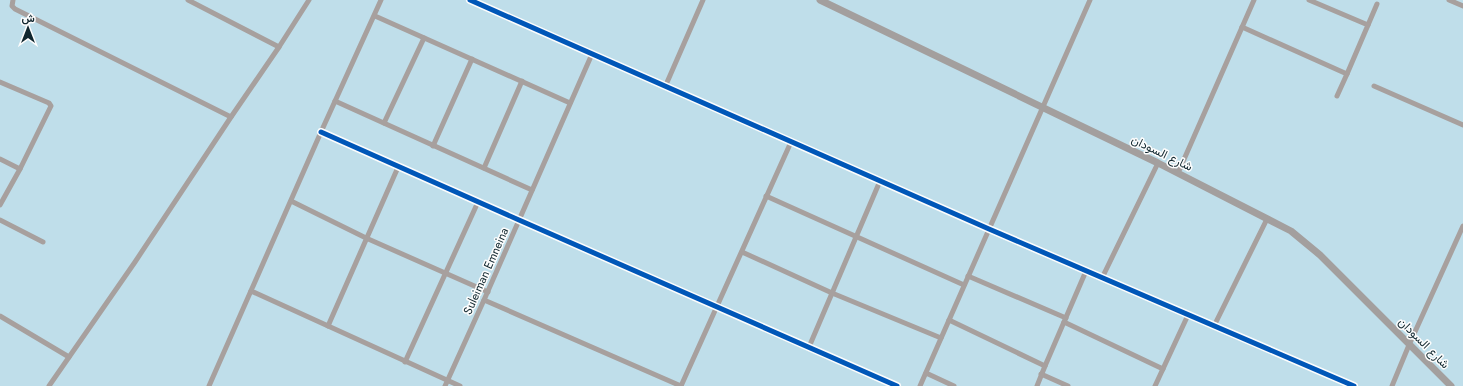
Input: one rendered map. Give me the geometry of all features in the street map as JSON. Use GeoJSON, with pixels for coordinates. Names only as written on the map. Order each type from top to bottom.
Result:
{"type":"FeatureCollection","features":[{"type":"Feature","properties":{"kind":"main road","name":"شارع السودان"},"geometry":{"type":"LineString","coordinates":[[820,0],[1158,163],[1291,231],[1320,255],[1451,386]]}},
{"type":"Feature","properties":{"kind":"street"},"geometry":{"type":"LineString","coordinates":[[13,0],[12,6],[15,9],[231,116]]}},
{"type":"Feature","properties":{"kind":"street"},"geometry":{"type":"LineString","coordinates":[[188,0],[279,47]]}},
{"type":"Feature","properties":{"kind":"street"},"geometry":{"type":"LineString","coordinates":[[49,386],[135,262],[309,0]]}},
{"type":"Feature","properties":{"kind":"street"},"geometry":{"type":"LineString","coordinates":[[209,386],[250,290],[381,0]]}},
{"type":"Feature","properties":{"kind":"street"},"geometry":{"type":"LineString","coordinates":[[470,0],[989,229],[1354,386]]}},
{"type":"Feature","properties":{"kind":"street"},"geometry":{"type":"LineString","coordinates":[[665,87],[703,0]]}},
{"type":"Feature","properties":{"kind":"street"},"geometry":{"type":"LineString","coordinates":[[920,386],[948,320],[1044,108],[1090,0]]}},
{"type":"Feature","properties":{"kind":"street"},"geometry":{"type":"LineString","coordinates":[[1178,173],[1254,0]]}},
{"type":"Feature","properties":{"kind":"street"},"geometry":{"type":"LineString","coordinates":[[1309,0],[1368,25]]}},
{"type":"Feature","properties":{"kind":"street"},"geometry":{"type":"LineString","coordinates":[[1449,0],[1463,6]]}},
{"type":"Feature","properties":{"kind":"street"},"geometry":{"type":"LineString","coordinates":[[1337,96],[1378,4]]}},
{"type":"Feature","properties":{"kind":"street"},"geometry":{"type":"LineString","coordinates":[[375,16],[570,103]]}},
{"type":"Feature","properties":{"kind":"street"},"geometry":{"type":"LineString","coordinates":[[1242,27],[1347,74]]}},
{"type":"Feature","properties":{"kind":"street"},"geometry":{"type":"LineString","coordinates":[[384,123],[424,38]]}},
{"type":"Feature","properties":{"kind":"street","name":"Suleiman Emneina"},"geometry":{"type":"LineString","coordinates":[[445,386],[488,292],[592,54]]}},
{"type":"Feature","properties":{"kind":"street"},"geometry":{"type":"LineString","coordinates":[[433,146],[472,59]]}},
{"type":"Feature","properties":{"kind":"street"},"geometry":{"type":"LineString","coordinates":[[484,168],[522,81]]}},
{"type":"Feature","properties":{"kind":"street"},"geometry":{"type":"LineString","coordinates":[[0,82],[49,103],[51,106],[20,169],[0,205]]}},
{"type":"Feature","properties":{"kind":"street"},"geometry":{"type":"LineString","coordinates":[[1374,86],[1463,125]]}},
{"type":"Feature","properties":{"kind":"street"},"geometry":{"type":"LineString","coordinates":[[335,101],[532,190]]}},
{"type":"Feature","properties":{"kind":"street"},"geometry":{"type":"LineString","coordinates":[[321,132],[897,386]]}},
{"type":"Feature","properties":{"kind":"street"},"geometry":{"type":"LineString","coordinates":[[484,300],[681,386],[791,142]]}},
{"type":"Feature","properties":{"kind":"street"},"geometry":{"type":"LineString","coordinates":[[0,159],[20,169]]}},
{"type":"Feature","properties":{"kind":"street"},"geometry":{"type":"LineString","coordinates":[[1102,278],[1158,163]]}},
{"type":"Feature","properties":{"kind":"street"},"geometry":{"type":"LineString","coordinates":[[328,326],[399,166]]}},
{"type":"Feature","properties":{"kind":"street"},"geometry":{"type":"LineString","coordinates":[[810,347],[880,181]]}},
{"type":"Feature","properties":{"kind":"street"},"geometry":{"type":"LineString","coordinates":[[766,196],[964,285]]}},
{"type":"Feature","properties":{"kind":"street"},"geometry":{"type":"LineString","coordinates":[[291,201],[366,238],[488,292]]}},
{"type":"Feature","properties":{"kind":"street"},"geometry":{"type":"LineString","coordinates":[[405,362],[478,202]]}},
{"type":"Feature","properties":{"kind":"street"},"geometry":{"type":"LineString","coordinates":[[1214,326],[1267,219]]}},
{"type":"Feature","properties":{"kind":"street"},"geometry":{"type":"LineString","coordinates":[[0,220],[43,242]]}},
{"type":"Feature","properties":{"kind":"street"},"geometry":{"type":"LineString","coordinates":[[1392,386],[1463,226]]}},
{"type":"Feature","properties":{"kind":"street"},"geometry":{"type":"LineString","coordinates":[[742,252],[832,293],[941,338]]}},
{"type":"Feature","properties":{"kind":"street"},"geometry":{"type":"LineString","coordinates":[[1037,386],[1086,271]]}},
{"type":"Feature","properties":{"kind":"street"},"geometry":{"type":"LineString","coordinates":[[968,276],[1065,320],[1162,369]]}},
{"type":"Feature","properties":{"kind":"street"},"geometry":{"type":"LineString","coordinates":[[250,290],[460,386]]}},
{"type":"Feature","properties":{"kind":"street"},"geometry":{"type":"LineString","coordinates":[[1155,386],[1188,315]]}},
{"type":"Feature","properties":{"kind":"street"},"geometry":{"type":"LineString","coordinates":[[0,316],[69,357]]}},
{"type":"Feature","properties":{"kind":"street"},"geometry":{"type":"LineString","coordinates":[[948,320],[1045,366]]}},
{"type":"Feature","properties":{"kind":"street"},"geometry":{"type":"LineString","coordinates":[[926,372],[954,386]]}},
{"type":"Feature","properties":{"kind":"street"},"geometry":{"type":"LineString","coordinates":[[1041,374],[1068,386]]}},
{"type":"Feature","properties":{"kind":"cycle path"},"geometry":{"type":"LineString","coordinates":[[470,0],[989,229],[1354,386]]}},
{"type":"Feature","properties":{"kind":"cycle path"},"geometry":{"type":"LineString","coordinates":[[321,132],[897,386]]}}]}
